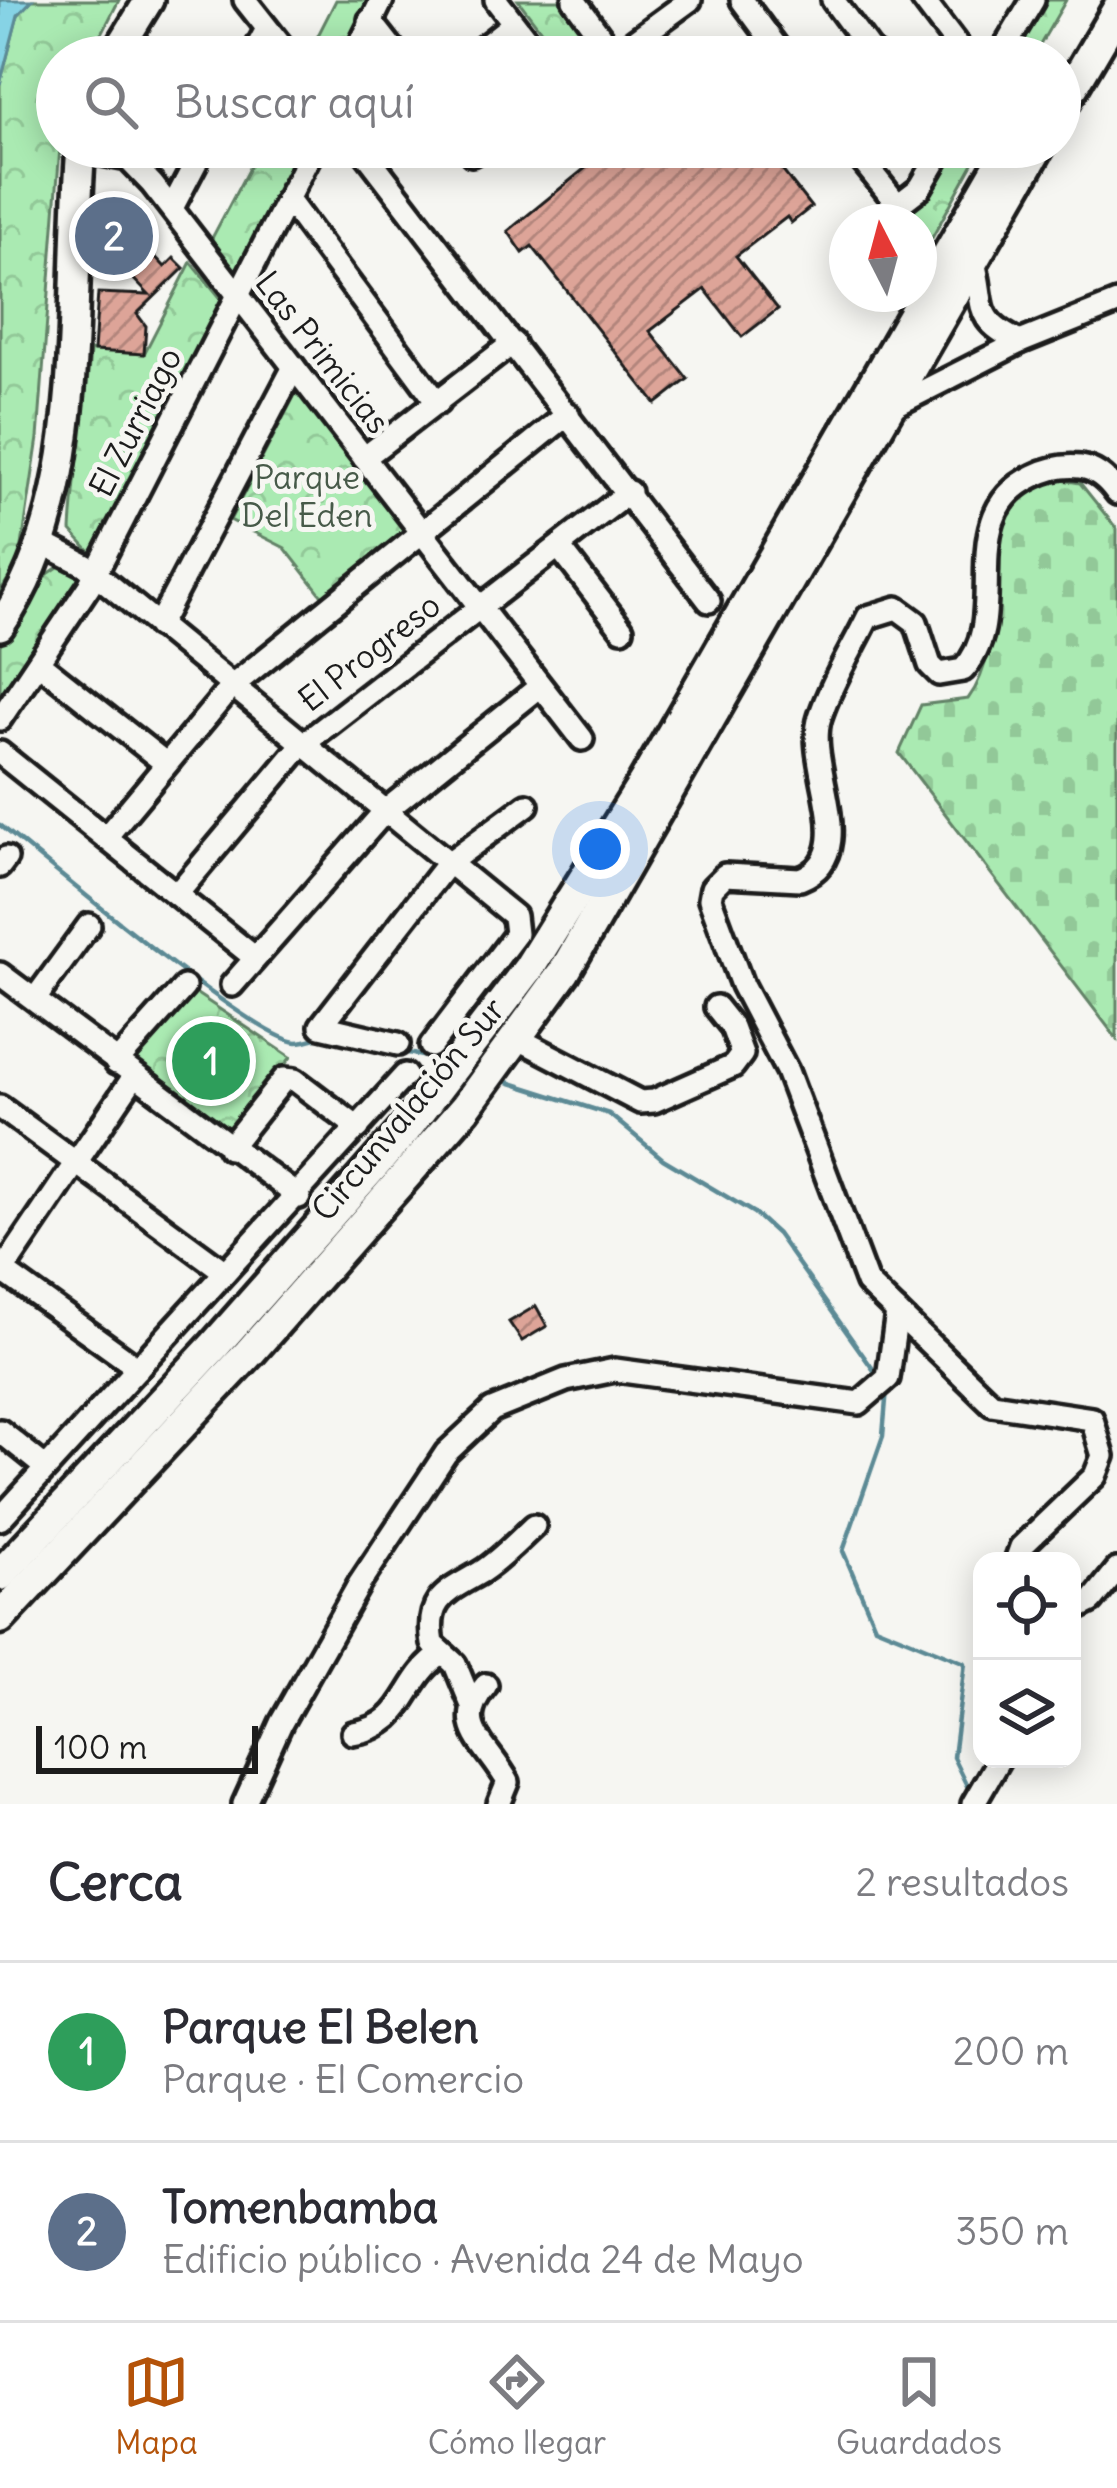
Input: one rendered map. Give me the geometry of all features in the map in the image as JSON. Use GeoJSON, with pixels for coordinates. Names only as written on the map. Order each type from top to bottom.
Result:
{"type":"FeatureCollection","features":[{"type":"Feature","properties":{"kind":"highway"},"geometry":{"type":"LineString","coordinates":[[1081,69],[1117,11]]}},
{"type":"Feature","properties":{"kind":"highway","name":"Circunvalación Sur"},"geometry":{"type":"LineString","coordinates":[[0,1575],[215,1346],[406,1129],[523,935],[644,783],[998,168]]}},
{"type":"Feature","properties":{"kind":"highway","name":"Circunvalación Sur"},"geometry":{"type":"LineString","coordinates":[[0,1618],[249,1354],[465,1108],[517,1038],[624,876],[1026,168]]}},
{"type":"Feature","properties":{"kind":"main road"},"geometry":{"type":"LineString","coordinates":[[127,36],[149,0]]}},
{"type":"Feature","properties":{"kind":"main road"},"geometry":{"type":"LineString","coordinates":[[0,626],[44,544],[61,472],[80,168]]}},
{"type":"Feature","properties":{"kind":"street"},"geometry":{"type":"LineString","coordinates":[[245,0],[273,36]]}},
{"type":"Feature","properties":{"kind":"street"},"geometry":{"type":"LineString","coordinates":[[496,0],[522,36]]}},
{"type":"Feature","properties":{"kind":"street"},"geometry":{"type":"LineString","coordinates":[[574,0],[599,36]]}},
{"type":"Feature","properties":{"kind":"street"},"geometry":{"type":"LineString","coordinates":[[742,0],[769,36]]}},
{"type":"Feature","properties":{"kind":"street"},"geometry":{"type":"LineString","coordinates":[[833,0],[860,36]]}},
{"type":"Feature","properties":{"kind":"street"},"geometry":{"type":"LineString","coordinates":[[923,0],[950,36]]}},
{"type":"Feature","properties":{"kind":"street"},"geometry":{"type":"LineString","coordinates":[[638,36],[680,3]]}},
{"type":"Feature","properties":{"kind":"street"},"geometry":{"type":"LineString","coordinates":[[1009,36],[1024,5]]}},
{"type":"Feature","properties":{"kind":"street"},"geometry":{"type":"LineString","coordinates":[[499,36],[513,25]]}},
{"type":"Feature","properties":{"kind":"street"},"geometry":{"type":"LineString","coordinates":[[263,36],[267,29]]}},
{"type":"Feature","properties":{"kind":"street","name":"Las Primicias"},"geometry":{"type":"LineString","coordinates":[[136,168],[172,208],[538,688],[582,739]]}},
{"type":"Feature","properties":{"kind":"street"},"geometry":{"type":"LineString","coordinates":[[172,208],[193,168]]}},
{"type":"Feature","properties":{"kind":"street","name":"El Zurriago"},"geometry":{"type":"LineString","coordinates":[[0,719],[95,573],[304,168]]}},
{"type":"Feature","properties":{"kind":"street"},"geometry":{"type":"LineString","coordinates":[[377,168],[709,601]]}},
{"type":"Feature","properties":{"kind":"street"},"geometry":{"type":"LineString","coordinates":[[868,168],[898,205],[908,202],[930,168]]}},
{"type":"Feature","properties":{"kind":"street"},"geometry":{"type":"LineString","coordinates":[[288,200],[438,404]]}},
{"type":"Feature","properties":{"kind":"street"},"geometry":{"type":"LineString","coordinates":[[974,262],[979,308],[994,327],[1020,342]]}},
{"type":"Feature","properties":{"kind":"street"},"geometry":{"type":"LineString","coordinates":[[876,430],[892,405],[1020,342],[1117,303]]}},
{"type":"Feature","properties":{"kind":"street"},"geometry":{"type":"LineString","coordinates":[[364,458],[513,343]]}},
{"type":"Feature","properties":{"kind":"street"},"geometry":{"type":"LineString","coordinates":[[158,626],[294,367]]}},
{"type":"Feature","properties":{"kind":"street"},"geometry":{"type":"LineString","coordinates":[[106,837],[231,687],[568,414]]}},
{"type":"Feature","properties":{"kind":"street"},"geometry":{"type":"LineString","coordinates":[[1019,1552],[1095,1476],[1103,1456],[1092,1419],[992,1404],[867,1283],[788,1071],[722,938],[712,911],[712,887],[735,872],[785,880],[808,876],[820,866],[830,838],[819,719],[868,617],[897,608],[908,614],[938,674],[963,670],[980,644],[986,546],[1002,500],[1043,471],[1117,461]]}},
{"type":"Feature","properties":{"kind":"street"},"geometry":{"type":"LineString","coordinates":[[1088,468],[1117,494]]}},
{"type":"Feature","properties":{"kind":"street","name":"El Progreso"},"geometry":{"type":"LineString","coordinates":[[178,894],[302,746],[629,493]]}},
{"type":"Feature","properties":{"kind":"street"},"geometry":{"type":"LineString","coordinates":[[44,544],[95,573],[447,864],[523,935],[430,1046]]}},
{"type":"Feature","properties":{"kind":"street"},"geometry":{"type":"LineString","coordinates":[[559,547],[622,629]]}},
{"type":"Feature","properties":{"kind":"street"},"geometry":{"type":"LineString","coordinates":[[40,664],[164,762]]}},
{"type":"Feature","properties":{"kind":"street"},"geometry":{"type":"LineString","coordinates":[[232,985],[384,812],[538,688]]}},
{"type":"Feature","properties":{"kind":"street"},"geometry":{"type":"LineString","coordinates":[[0,753],[254,957]]}},
{"type":"Feature","properties":{"kind":"street"},"geometry":{"type":"LineString","coordinates":[[398,1044],[321,1026],[447,864],[527,805]]}},
{"type":"Feature","properties":{"kind":"street"},"geometry":{"type":"LineString","coordinates":[[35,999],[89,925]]}},
{"type":"Feature","properties":{"kind":"street"},"geometry":{"type":"LineString","coordinates":[[0,974],[298,1198]]}},
{"type":"Feature","properties":{"kind":"street"},"geometry":{"type":"LineString","coordinates":[[138,1368],[2,1273],[9,1238],[73,1162],[124,1071],[184,986]]}},
{"type":"Feature","properties":{"kind":"street"},"geometry":{"type":"LineString","coordinates":[[517,1038],[640,1102],[654,1101],[733,1066],[742,1054],[732,1027],[716,1007]]}},
{"type":"Feature","properties":{"kind":"street"},"geometry":{"type":"LineString","coordinates":[[0,1520],[298,1198],[405,1075]]}},
{"type":"Feature","properties":{"kind":"street"},"geometry":{"type":"LineString","coordinates":[[230,1148],[284,1079],[295,1081],[358,1128]]}},
{"type":"Feature","properties":{"kind":"street"},"geometry":{"type":"LineString","coordinates":[[0,1107],[225,1272]]}},
{"type":"Feature","properties":{"kind":"street"},"geometry":{"type":"LineString","coordinates":[[244,1804],[281,1724],[360,1583],[446,1453],[470,1426],[541,1389],[615,1370],[859,1403],[888,1378],[897,1312]]}},
{"type":"Feature","properties":{"kind":"street"},"geometry":{"type":"LineString","coordinates":[[0,1431],[46,1468]]}},
{"type":"Feature","properties":{"kind":"street"},"geometry":{"type":"LineString","coordinates":[[499,1804],[508,1783],[470,1725],[470,1703],[455,1664],[442,1654],[431,1631],[431,1609],[440,1594],[483,1571],[534,1526]]}},
{"type":"Feature","properties":{"kind":"street"},"geometry":{"type":"LineString","coordinates":[[1081,1606],[1117,1570]]}},
{"type":"Feature","properties":{"kind":"street"},"geometry":{"type":"LineString","coordinates":[[353,1733],[370,1731],[399,1712],[426,1664],[442,1654]]}},
{"type":"Feature","properties":{"kind":"street"},"geometry":{"type":"LineString","coordinates":[[470,1703],[486,1685]]}},
{"type":"Feature","properties":{"kind":"street"},"geometry":{"type":"LineString","coordinates":[[973,1804],[994,1768]]}},
{"type":"Feature","properties":{"kind":"green space"},"geometry":{"type":"Polygon","coordinates":[[[32,0],[119,0],[101,36],[36,36],[36,168],[58,168],[38,438],[20,559],[0,592],[0,84],[18,15],[32,0]]]}},
{"type":"Feature","properties":{"kind":"green space"},"geometry":{"type":"Polygon","coordinates":[[[336,0],[376,0],[358,36],[318,36],[336,0]]]}},
{"type":"Feature","properties":{"kind":"green space"},"geometry":{"type":"Polygon","coordinates":[[[518,0],[566,0],[588,36],[545,36],[518,0]]]}},
{"type":"Feature","properties":{"kind":"green space"},"geometry":{"type":"Polygon","coordinates":[[[1042,0],[1066,0],[1045,36],[1020,36],[1042,0]]]}},
{"type":"Feature","properties":{"kind":"green space"},"geometry":{"type":"Polygon","coordinates":[[[249,168],[292,168],[242,267],[235,269],[211,240],[249,168]]]}},
{"type":"Feature","properties":{"kind":"green space"},"geometry":{"type":"Polygon","coordinates":[[[932,168],[970,168],[937,229],[937,204],[899,204],[932,168]]]}},
{"type":"Feature","properties":{"kind":"green space"},"geometry":{"type":"Polygon","coordinates":[[[191,262],[223,301],[91,553],[71,531],[90,350],[144,354],[191,262]]]}},
{"type":"Feature","properties":{"kind":"green space","name":"Parque Del Eden"},"geometry":{"type":"Polygon","coordinates":[[[297,391],[407,533],[324,598],[285,548],[230,520],[297,391]]]}},
{"type":"Feature","properties":{"kind":"green space"},"geometry":{"type":"Polygon","coordinates":[[[1062,480],[1080,483],[1117,529],[1117,1039],[899,753],[921,705],[968,699],[983,670],[999,540],[1009,513],[1029,492],[1062,480]]]}},
{"type":"Feature","properties":{"kind":"green space"},"geometry":{"type":"Polygon","coordinates":[[[61,565],[84,576],[0,702],[0,645],[45,576],[61,565]]]}},
{"type":"Feature","properties":{"kind":"green space"},"geometry":{"type":"Polygon","coordinates":[[[194,992],[291,1057],[228,1136],[133,1065],[133,1057],[194,992]]]}},
{"type":"Feature","properties":{"kind":"water"},"geometry":{"type":"Polygon","coordinates":[[[0,0],[32,0],[18,15],[0,84],[0,0]]]}},
{"type":"Feature","properties":{"kind":"building"},"geometry":{"type":"Polygon","coordinates":[[[585,168],[780,168],[811,207],[791,223],[787,217],[736,256],[778,309],[742,337],[705,289],[650,331],[688,379],[656,404],[532,246],[523,253],[508,231],[585,168]]]}},
{"type":"Feature","properties":{"kind":"building"},"geometry":{"type":"Polygon","coordinates":[[[112,211],[165,267],[174,258],[184,268],[137,314],[146,326],[144,354],[94,351],[98,293],[149,295],[94,238],[95,227],[112,211]]]}},
{"type":"Feature","properties":{"kind":"building"},"geometry":{"type":"Polygon","coordinates":[[[536,1306],[547,1326],[522,1341],[509,1322],[536,1306]]]}},
{"type":"Feature","properties":{"kind":"waterway"},"geometry":{"type":"LineString","coordinates":[[0,825],[239,1012],[297,1042],[324,1036]]}},
{"type":"Feature","properties":{"kind":"waterway"},"geometry":{"type":"LineString","coordinates":[[399,1051],[445,1061]]}},
{"type":"Feature","properties":{"kind":"waterway"},"geometry":{"type":"LineString","coordinates":[[501,1080],[609,1114],[663,1159],[754,1213],[777,1234],[880,1379]]}},
{"type":"Feature","properties":{"kind":"waterway"},"geometry":{"type":"LineString","coordinates":[[887,1388],[883,1436],[843,1551],[875,1626],[965,1663],[953,1757],[971,1794]]}},
{"type":"Feature","properties":{"kind":"place","name":"Tomenbamba"},"geometry":{"type":"Point","coordinates":[114,236]}},
{"type":"Feature","properties":{"kind":"place","name":"Parque El Belen"},"geometry":{"type":"Point","coordinates":[211,1061]}}]}
